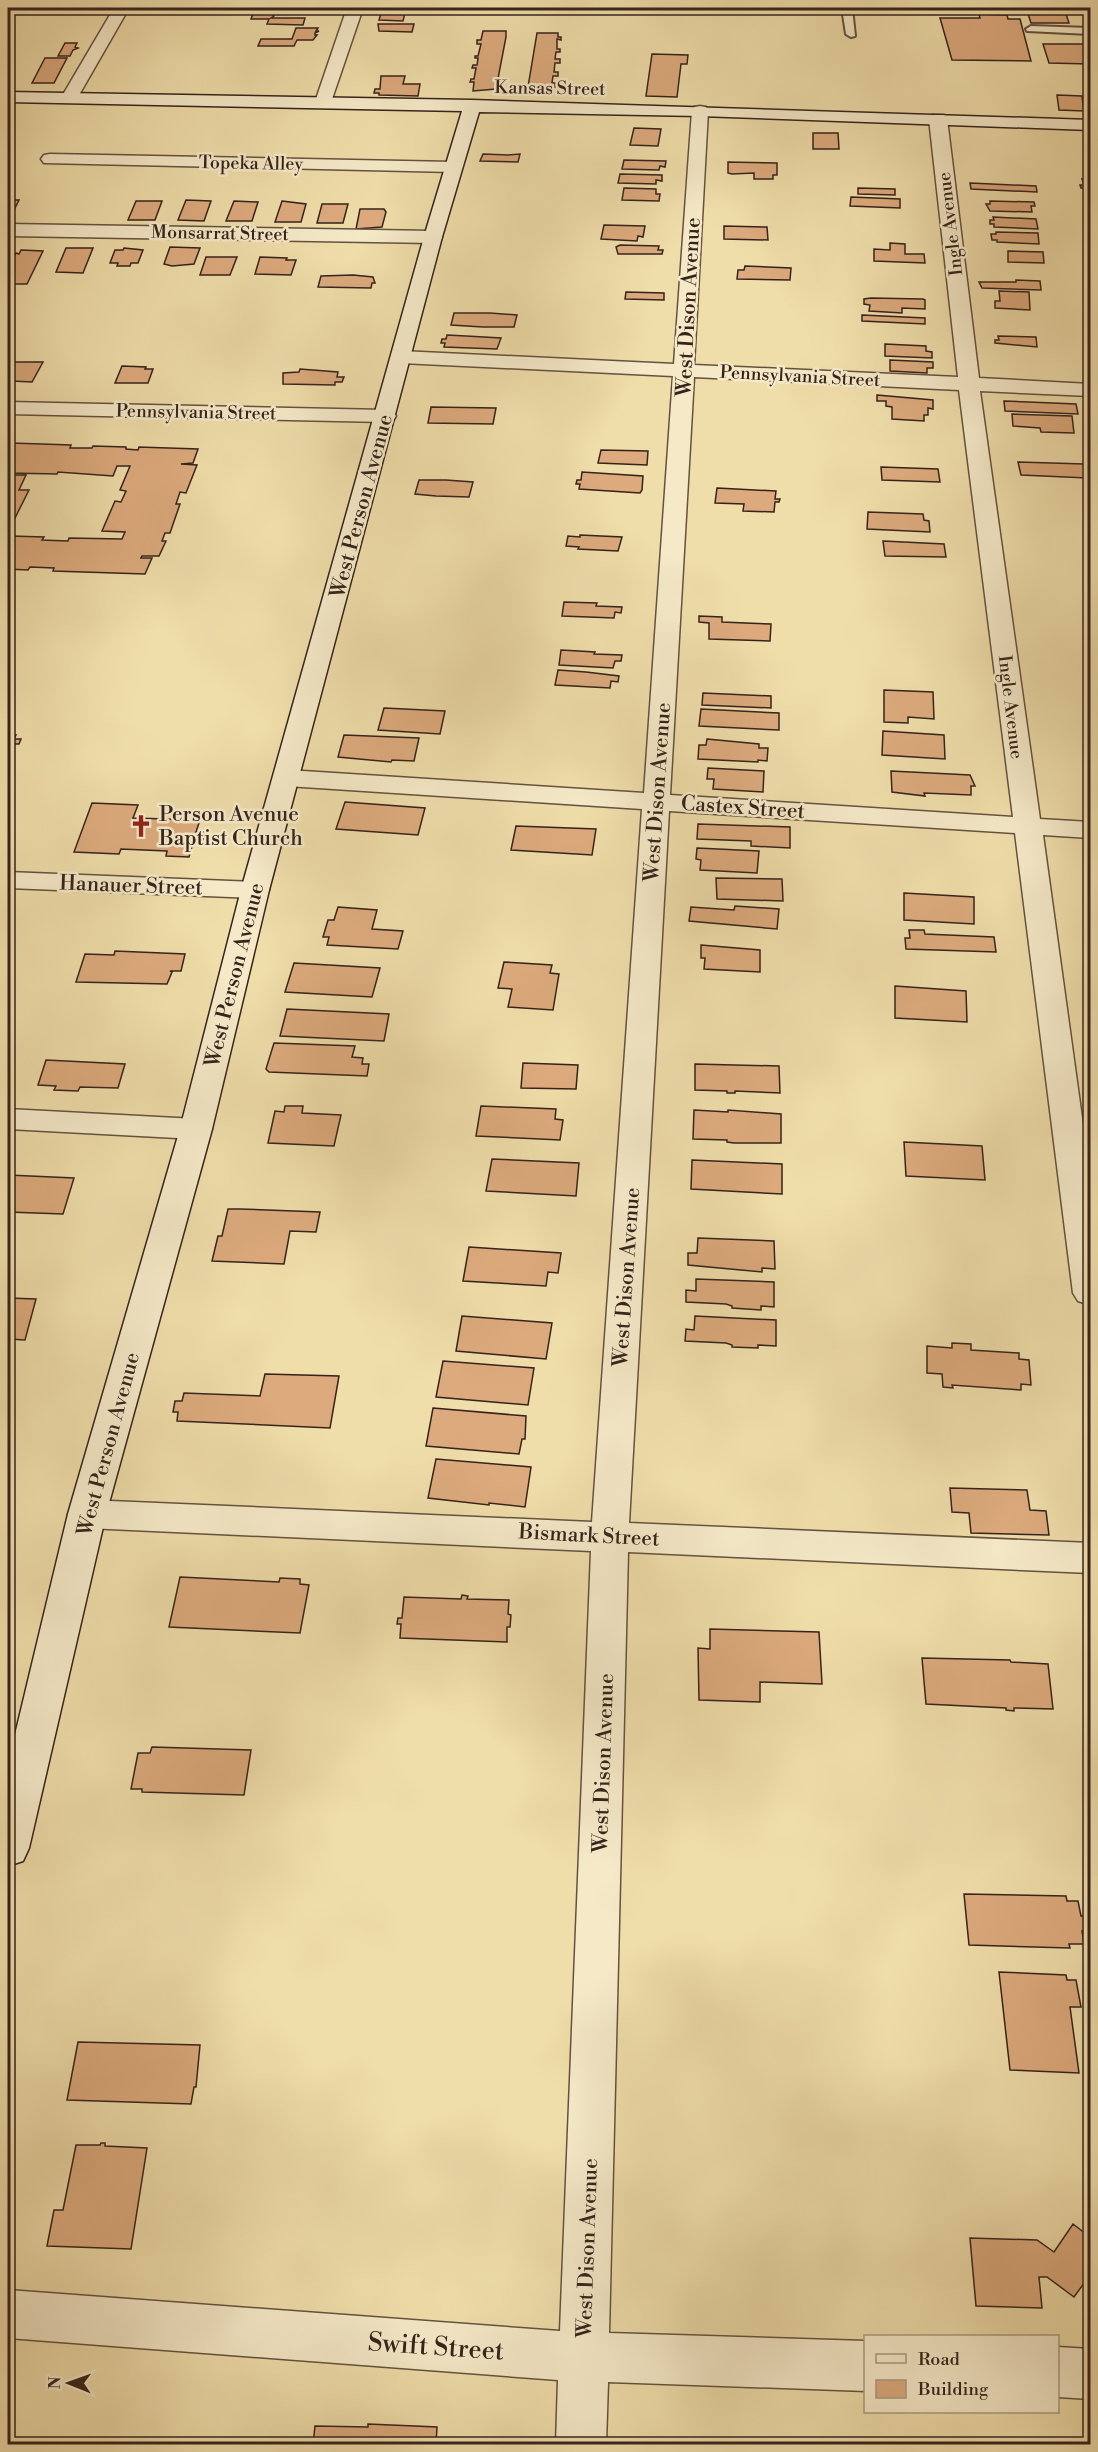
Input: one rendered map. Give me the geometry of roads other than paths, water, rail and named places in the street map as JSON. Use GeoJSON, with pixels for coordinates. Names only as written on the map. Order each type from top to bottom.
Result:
{"type":"FeatureCollection","features":[{"type":"Feature","properties":{"kind":"street"},"geometry":{"type":"LineString","coordinates":[[69,98],[121,8]]}},
{"type":"Feature","properties":{"kind":"street"},"geometry":{"type":"LineString","coordinates":[[323,102],[355,8]]}},
{"type":"Feature","properties":{"kind":"street","name":"Kansas Street"},"geometry":{"type":"LineString","coordinates":[[8,97],[472,105],[1090,125]]}},
{"type":"Feature","properties":{"kind":"street","name":"West Person Avenue"},"geometry":{"type":"LineString","coordinates":[[8,1848],[87,1514],[196,1129],[255,890],[433,237],[472,105]]}},
{"type":"Feature","properties":{"kind":"street","name":"West Dison Avenue"},"geometry":{"type":"LineString","coordinates":[[581,2445],[610,1536],[700,111]]}},
{"type":"Feature","properties":{"kind":"street","name":"Ingle Avenue"},"geometry":{"type":"LineString","coordinates":[[938,119],[969,385],[1090,1293]]}},
{"type":"Feature","properties":{"kind":"street","name":"Topeka Alley"},"geometry":{"type":"LineString","coordinates":[[50,159],[453,167]]}},
{"type":"Feature","properties":{"kind":"street","name":"Monsarrat Street"},"geometry":{"type":"LineString","coordinates":[[8,230],[433,237]]}},
{"type":"Feature","properties":{"kind":"street","name":"Pennsylvania Street"},"geometry":{"type":"LineString","coordinates":[[401,357],[1090,390]]}},
{"type":"Feature","properties":{"kind":"street","name":"Pennsylvania Street"},"geometry":{"type":"LineString","coordinates":[[8,408],[386,416]]}},
{"type":"Feature","properties":{"kind":"street","name":"Castex Street"},"geometry":{"type":"LineString","coordinates":[[287,778],[1090,830]]}},
{"type":"Feature","properties":{"kind":"street","name":"Hanauer Street"},"geometry":{"type":"LineString","coordinates":[[8,880],[255,890]]}},
{"type":"Feature","properties":{"kind":"street"},"geometry":{"type":"LineString","coordinates":[[8,1119],[196,1129]]}},
{"type":"Feature","properties":{"kind":"street","name":"Bismark Street"},"geometry":{"type":"LineString","coordinates":[[87,1514],[1090,1558]]}},
{"type":"Feature","properties":{"kind":"street","name":"Swift Street"},"geometry":{"type":"LineString","coordinates":[[8,2314],[584,2357],[864,2366]]}},
{"type":"Feature","properties":{"kind":"street"},"geometry":{"type":"LineString","coordinates":[[1059,2373],[1090,2374]]}},
{"type":"Feature","properties":{"kind":"lane"},"geometry":{"type":"LineString","coordinates":[[847,8],[851,34]]}},
{"type":"Feature","properties":{"kind":"lane"},"geometry":{"type":"LineString","coordinates":[[1031,29],[1090,31]]}},
{"type":"Feature","properties":{"kind":"place","name":"Person Avenue Baptist Church"},"geometry":{"type":"Point","coordinates":[141,826]}}]}
